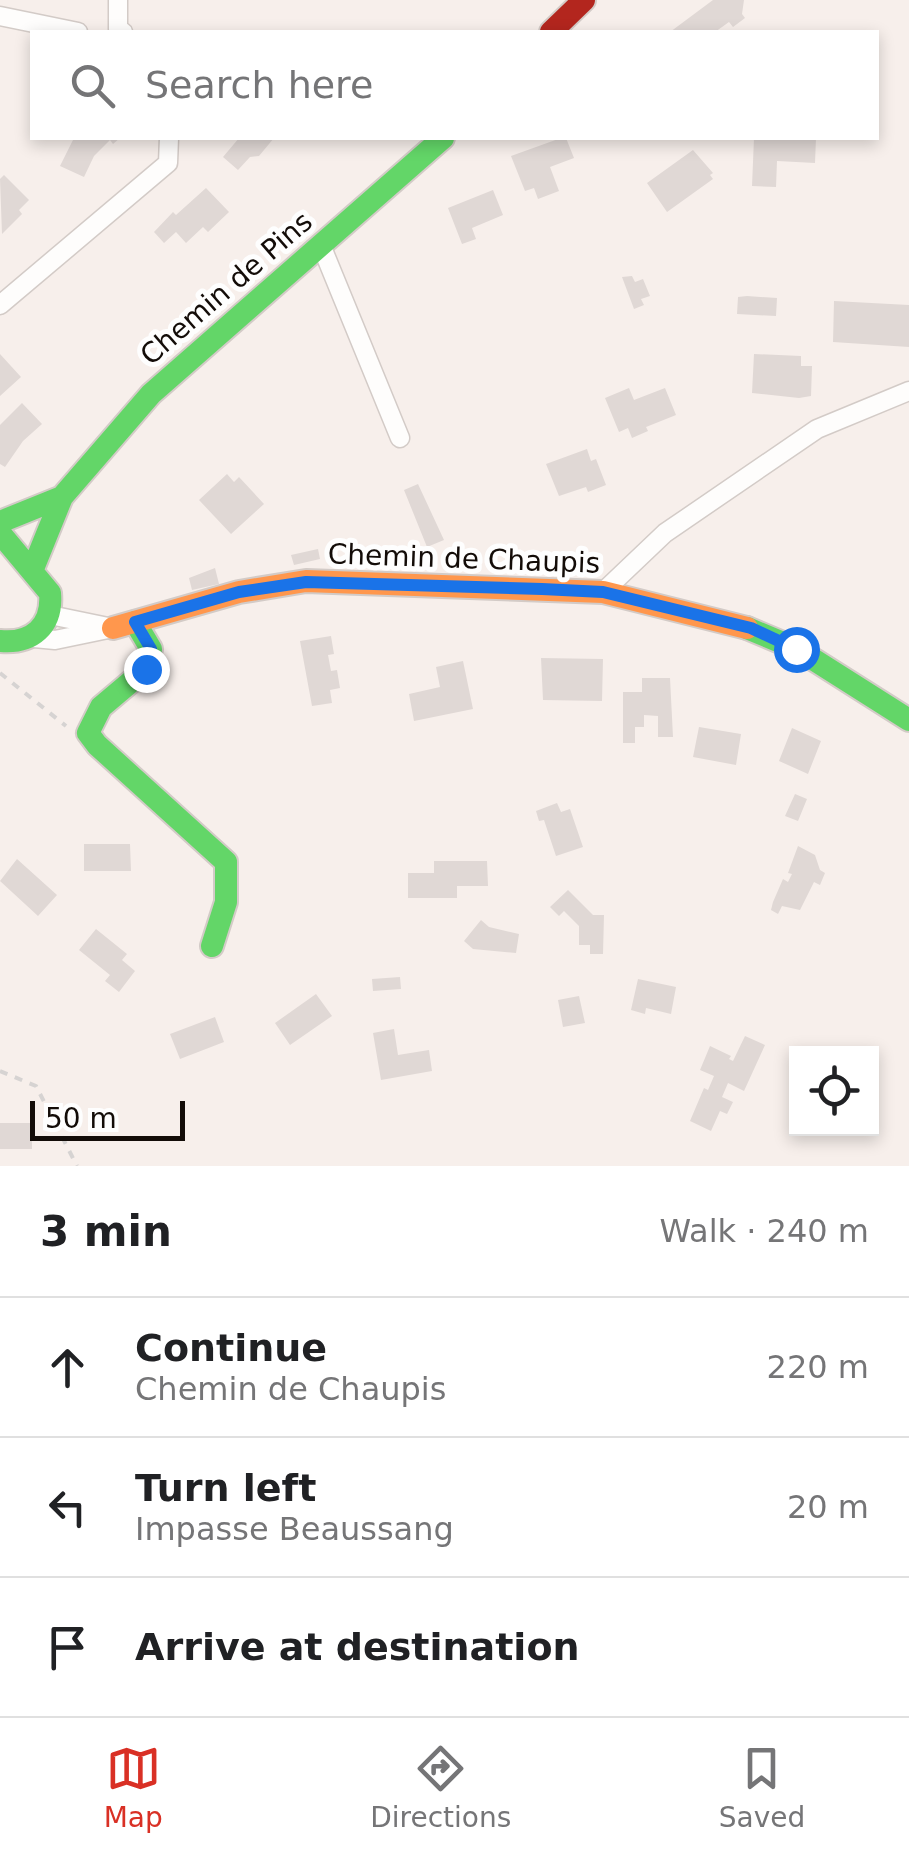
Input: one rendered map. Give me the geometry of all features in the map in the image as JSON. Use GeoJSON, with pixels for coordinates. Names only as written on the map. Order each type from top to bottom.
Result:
{"type":"FeatureCollection","features":[{"type":"Feature","properties":{"kind":"street"},"geometry":{"type":"LineString","coordinates":[[115,30],[118,0]]}},
{"type":"Feature","properties":{"kind":"street"},"geometry":{"type":"LineString","coordinates":[[554,30],[584,0]]}},
{"type":"Feature","properties":{"kind":"street"},"geometry":{"type":"LineString","coordinates":[[0,16],[68,30]]}},
{"type":"Feature","properties":{"kind":"street"},"geometry":{"type":"LineString","coordinates":[[0,305],[168,163],[169,140]]}},
{"type":"Feature","properties":{"kind":"street","name":"Chemin de Pins"},"geometry":{"type":"LineString","coordinates":[[32,571],[62,496],[151,394],[441,140]]}},
{"type":"Feature","properties":{"kind":"street"},"geometry":{"type":"LineString","coordinates":[[322,245],[400,438]]}},
{"type":"Feature","properties":{"kind":"street"},"geometry":{"type":"LineString","coordinates":[[603,592],[666,533],[817,429],[909,392]]}},
{"type":"Feature","properties":{"kind":"street","name":"Chemin de Pins"},"geometry":{"type":"LineString","coordinates":[[0,522],[62,496]]}},
{"type":"Feature","properties":{"kind":"street"},"geometry":{"type":"LineString","coordinates":[[0,532],[50,592],[50,615],[34,638],[3,646]]}},
{"type":"Feature","properties":{"kind":"street","name":"Chemin de Chaupis"},"geometry":{"type":"LineString","coordinates":[[34,638],[55,640],[239,592],[306,582],[603,592],[751,628],[796,649],[909,720]]}},
{"type":"Feature","properties":{"kind":"street","name":"Chemin de Chaupis"},"geometry":{"type":"LineString","coordinates":[[50,615],[124,625]]}},
{"type":"Feature","properties":{"kind":"street"},"geometry":{"type":"LineString","coordinates":[[124,625],[151,649],[146,669],[101,707],[88,733],[97,746],[226,862],[226,902],[212,946]]}},
{"type":"Feature","properties":{"kind":"path"},"geometry":{"type":"LineString","coordinates":[[0,673],[72,732],[88,733]]}},
{"type":"Feature","properties":{"kind":"path"},"geometry":{"type":"LineString","coordinates":[[0,1071],[36,1086],[77,1166]]}},
{"type":"Feature","properties":{"kind":"building"},"geometry":{"type":"Polygon","coordinates":[[[713,0],[744,0],[745,18],[733,27],[729,22],[718,30],[673,30],[713,0]]]}},
{"type":"Feature","properties":{"kind":"building"},"geometry":{"type":"Polygon","coordinates":[[[73,140],[110,140],[94,156],[84,177],[60,166],[73,140]]]}},
{"type":"Feature","properties":{"kind":"building"},"geometry":{"type":"Polygon","coordinates":[[[237,140],[272,140],[259,156],[250,157],[238,170],[223,157],[237,140]]]}},
{"type":"Feature","properties":{"kind":"building"},"geometry":{"type":"Polygon","coordinates":[[[555,140],[567,140],[574,158],[550,167],[559,191],[538,199],[534,188],[525,191],[511,156],[555,140]]]}},
{"type":"Feature","properties":{"kind":"building"},"geometry":{"type":"Polygon","coordinates":[[[754,140],[816,140],[815,163],[777,161],[776,187],[752,186],[754,140]]]}},
{"type":"Feature","properties":{"kind":"building"},"geometry":{"type":"Polygon","coordinates":[[[693,150],[713,173],[713,179],[667,212],[647,183],[693,150]]]}},
{"type":"Feature","properties":{"kind":"building"},"geometry":{"type":"Polygon","coordinates":[[[4,175],[29,200],[19,210],[22,214],[2,234],[0,179],[4,175]]]}},
{"type":"Feature","properties":{"kind":"building"},"geometry":{"type":"Polygon","coordinates":[[[206,188],[229,212],[208,232],[203,227],[186,243],[176,232],[164,243],[154,232],[206,188]]]}},
{"type":"Feature","properties":{"kind":"building"},"geometry":{"type":"Polygon","coordinates":[[[493,190],[503,215],[472,228],[476,239],[462,244],[448,208],[493,190]]]}},
{"type":"Feature","properties":{"kind":"building"},"geometry":{"type":"Polygon","coordinates":[[[632,276],[635,282],[643,279],[650,296],[641,299],[644,305],[634,309],[622,277],[632,276]]]}},
{"type":"Feature","properties":{"kind":"building"},"geometry":{"type":"Polygon","coordinates":[[[738,297],[777,298],[776,316],[737,314],[738,297]]]}},
{"type":"Feature","properties":{"kind":"building"},"geometry":{"type":"Polygon","coordinates":[[[834,301],[909,305],[909,347],[833,342],[834,301]]]}},
{"type":"Feature","properties":{"kind":"building"},"geometry":{"type":"Polygon","coordinates":[[[0,354],[21,377],[0,396],[0,354]]]}},
{"type":"Feature","properties":{"kind":"building"},"geometry":{"type":"Polygon","coordinates":[[[754,354],[801,356],[801,366],[812,366],[811,396],[752,393],[754,354]]]}},
{"type":"Feature","properties":{"kind":"building"},"geometry":{"type":"Polygon","coordinates":[[[629,388],[634,400],[665,388],[676,415],[646,427],[648,431],[632,438],[628,428],[619,432],[605,398],[629,388]]]}},
{"type":"Feature","properties":{"kind":"building"},"geometry":{"type":"Polygon","coordinates":[[[22,403],[42,424],[23,441],[5,467],[0,464],[0,425],[22,403]]]}},
{"type":"Feature","properties":{"kind":"building"},"geometry":{"type":"Polygon","coordinates":[[[587,449],[591,461],[596,459],[606,485],[559,496],[546,464],[587,449]]]}},
{"type":"Feature","properties":{"kind":"building"},"geometry":{"type":"Polygon","coordinates":[[[227,474],[234,482],[239,477],[264,504],[231,534],[199,500],[227,474]]]}},
{"type":"Feature","properties":{"kind":"building"},"geometry":{"type":"Polygon","coordinates":[[[418,484],[444,540],[427,547],[404,490],[418,484]]]}},
{"type":"Feature","properties":{"kind":"building"},"geometry":{"type":"Polygon","coordinates":[[[318,549],[320,559],[294,565],[291,555],[318,549]]]}},
{"type":"Feature","properties":{"kind":"building"},"geometry":{"type":"Polygon","coordinates":[[[215,568],[219,584],[192,590],[189,578],[215,568]]]}},
{"type":"Feature","properties":{"kind":"building"},"geometry":{"type":"Polygon","coordinates":[[[331,636],[334,654],[328,655],[331,671],[337,670],[340,688],[330,690],[332,703],[312,706],[300,641],[331,636]]]}},
{"type":"Feature","properties":{"kind":"building"},"geometry":{"type":"Polygon","coordinates":[[[541,658],[603,659],[602,701],[543,700],[541,658]]]}},
{"type":"Feature","properties":{"kind":"building"},"geometry":{"type":"Polygon","coordinates":[[[463,661],[473,709],[414,721],[409,694],[440,687],[436,667],[463,661]]]}},
{"type":"Feature","properties":{"kind":"building"},"geometry":{"type":"Polygon","coordinates":[[[642,678],[670,678],[673,737],[658,737],[658,716],[644,715],[644,727],[635,727],[635,743],[623,743],[623,692],[642,692],[642,678]]]}},
{"type":"Feature","properties":{"kind":"building"},"geometry":{"type":"Polygon","coordinates":[[[699,727],[741,734],[736,765],[693,757],[699,727]]]}},
{"type":"Feature","properties":{"kind":"building"},"geometry":{"type":"Polygon","coordinates":[[[792,728],[821,741],[808,774],[779,761],[792,728]]]}},
{"type":"Feature","properties":{"kind":"building"},"geometry":{"type":"Polygon","coordinates":[[[795,794],[807,799],[798,821],[785,816],[795,794]]]}},
{"type":"Feature","properties":{"kind":"building"},"geometry":{"type":"Polygon","coordinates":[[[557,803],[561,812],[570,809],[583,847],[556,856],[544,820],[539,821],[536,811],[557,803]]]}},
{"type":"Feature","properties":{"kind":"building"},"geometry":{"type":"Polygon","coordinates":[[[84,844],[130,844],[131,871],[84,871],[84,844]]]}},
{"type":"Feature","properties":{"kind":"building"},"geometry":{"type":"Polygon","coordinates":[[[798,846],[815,855],[825,873],[820,885],[814,882],[800,910],[782,906],[778,914],[771,910],[773,902],[783,879],[788,882],[792,874],[788,873],[798,846]]]}},
{"type":"Feature","properties":{"kind":"building"},"geometry":{"type":"Polygon","coordinates":[[[17,859],[57,895],[38,916],[0,881],[17,859]]]}},
{"type":"Feature","properties":{"kind":"building"},"geometry":{"type":"Polygon","coordinates":[[[434,861],[487,861],[488,886],[457,886],[457,898],[408,898],[408,873],[434,873],[434,861]]]}},
{"type":"Feature","properties":{"kind":"building"},"geometry":{"type":"Polygon","coordinates":[[[568,890],[593,915],[604,915],[603,954],[590,954],[590,945],[579,945],[579,926],[564,911],[559,916],[550,907],[568,890]]]}},
{"type":"Feature","properties":{"kind":"building"},"geometry":{"type":"Polygon","coordinates":[[[481,920],[489,927],[519,934],[516,953],[473,949],[464,941],[481,920]]]}},
{"type":"Feature","properties":{"kind":"building"},"geometry":{"type":"Polygon","coordinates":[[[96,929],[127,954],[122,960],[135,971],[119,992],[105,981],[110,975],[79,950],[96,929]]]}},
{"type":"Feature","properties":{"kind":"building"},"geometry":{"type":"Polygon","coordinates":[[[400,977],[401,989],[373,991],[372,979],[400,977]]]}},
{"type":"Feature","properties":{"kind":"building"},"geometry":{"type":"Polygon","coordinates":[[[638,979],[676,987],[671,1014],[646,1008],[645,1014],[631,1010],[638,979]]]}},
{"type":"Feature","properties":{"kind":"building"},"geometry":{"type":"Polygon","coordinates":[[[316,994],[332,1016],[290,1045],[275,1023],[316,994]]]}},
{"type":"Feature","properties":{"kind":"building"},"geometry":{"type":"Polygon","coordinates":[[[579,996],[585,1023],[563,1027],[558,1000],[579,996]]]}},
{"type":"Feature","properties":{"kind":"building"},"geometry":{"type":"Polygon","coordinates":[[[215,1017],[224,1042],[180,1059],[170,1034],[215,1017]]]}},
{"type":"Feature","properties":{"kind":"building"},"geometry":{"type":"Polygon","coordinates":[[[394,1029],[398,1055],[429,1050],[432,1071],[381,1080],[373,1033],[394,1029]]]}},
{"type":"Feature","properties":{"kind":"building"},"geometry":{"type":"Polygon","coordinates":[[[745,1036],[765,1045],[744,1091],[728,1083],[722,1097],[733,1102],[727,1114],[720,1111],[711,1131],[690,1121],[704,1088],[708,1090],[714,1076],[700,1070],[710,1046],[731,1056],[733,1061],[745,1036]]]}},
{"type":"Feature","properties":{"kind":"building"},"geometry":{"type":"Polygon","coordinates":[[[0,1123],[32,1123],[32,1149],[0,1149],[0,1123]]]}},
{"type":"Feature","properties":{"kind":"traffic: fast"},"geometry":{"type":"LineString","coordinates":[[32,571],[62,497],[151,394],[441,140]]}},
{"type":"Feature","properties":{"kind":"traffic: fast"},"geometry":{"type":"LineString","coordinates":[[0,522],[62,497]]}},
{"type":"Feature","properties":{"kind":"traffic: fast"},"geometry":{"type":"LineString","coordinates":[[0,533],[50,593],[48,615],[38,631],[22,639],[0,641]]}},
{"type":"Feature","properties":{"kind":"traffic: fast"},"geometry":{"type":"LineString","coordinates":[[135,622],[151,649],[146,669],[101,707],[88,733],[226,862],[226,902],[212,946]]}},
{"type":"Feature","properties":{"kind":"traffic: fast"},"geometry":{"type":"LineString","coordinates":[[747,628],[797,649],[909,720]]}},
{"type":"Feature","properties":{"kind":"traffic: slow"},"geometry":{"type":"LineString","coordinates":[[113,628],[239,592],[306,581],[603,592],[747,628]]}},
{"type":"Feature","properties":{"kind":"traffic: jam"},"geometry":{"type":"LineString","coordinates":[[553,30],[584,0]]}},
{"type":"Feature","properties":{"kind":"route"},"geometry":{"type":"LineString","coordinates":[[146,669],[151,649],[135,622],[239,592],[306,582],[603,592],[751,628],[796,649]]}}]}
